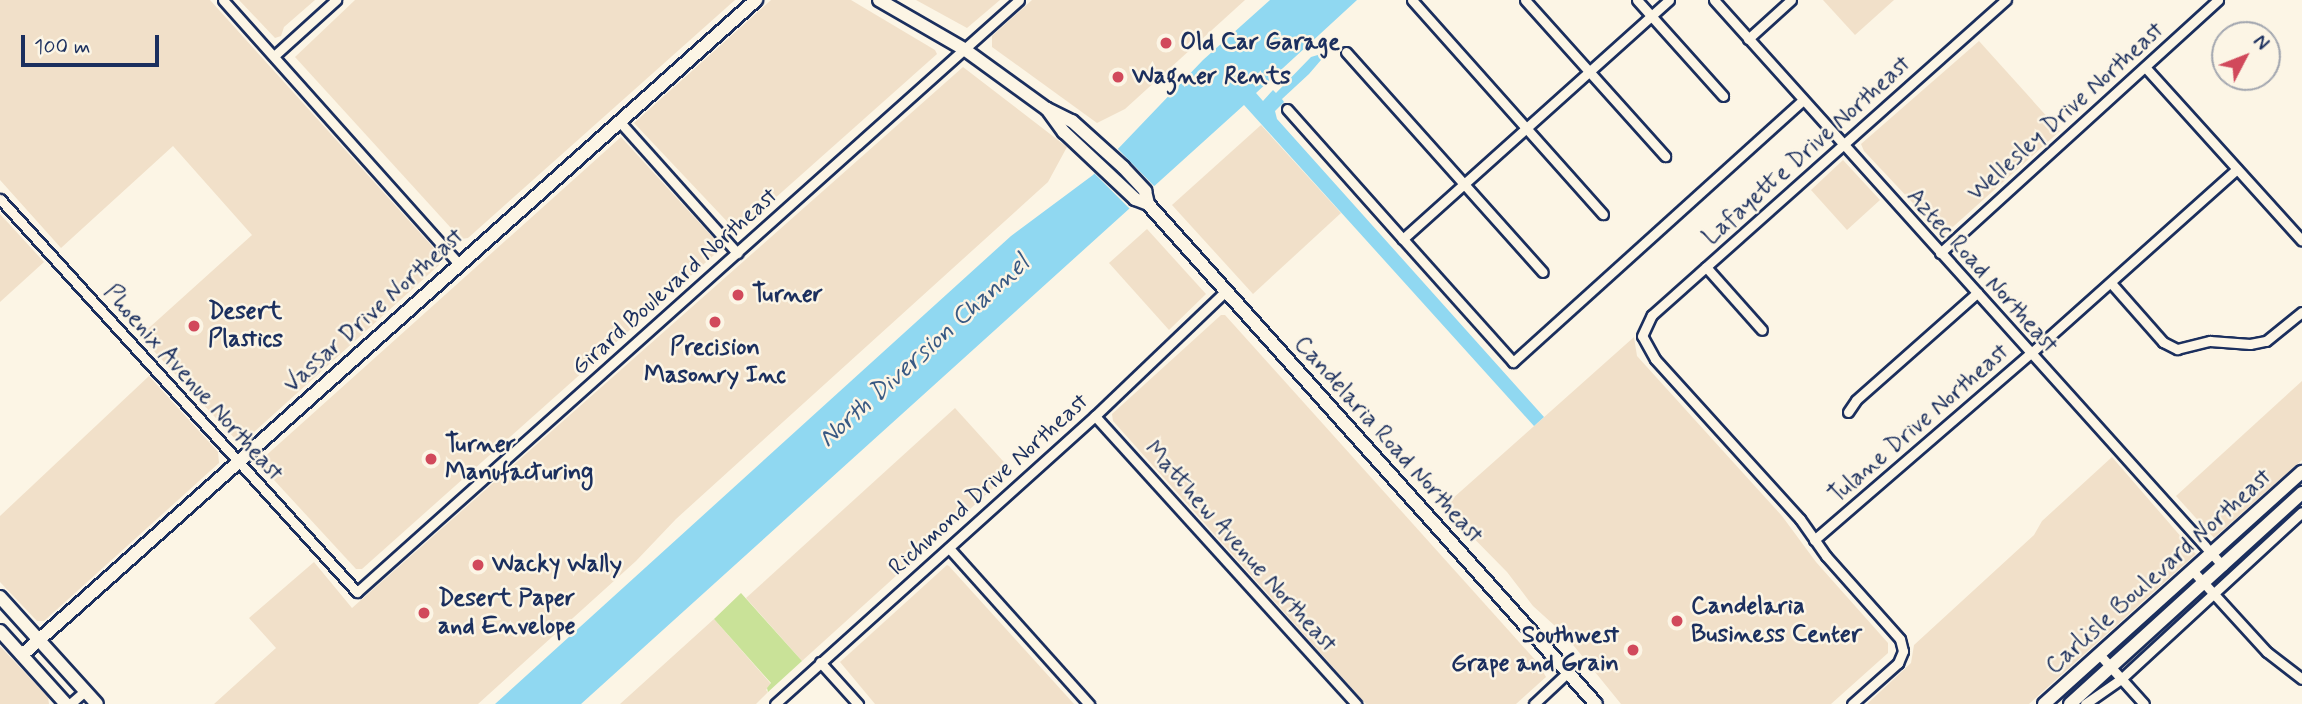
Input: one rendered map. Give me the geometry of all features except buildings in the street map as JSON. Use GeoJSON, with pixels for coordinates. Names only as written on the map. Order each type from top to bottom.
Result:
{"type":"FeatureCollection","features":[{"type":"Feature","properties":{"kind":"main road","name":"Vassar Drive Northeast"},"geometry":{"type":"LineString","coordinates":[[22,655],[458,263],[756,0]]}},
{"type":"Feature","properties":{"kind":"main road","name":"Candelaria Road Northeast"},"geometry":{"type":"LineString","coordinates":[[879,0],[964,50],[1047,109],[1072,121],[1145,191],[1148,204]]}},
{"type":"Feature","properties":{"kind":"main road","name":"Candelaria Road Northeast"},"geometry":{"type":"LineString","coordinates":[[1047,109],[1064,132],[1135,199],[1148,204],[1597,704]]}},
{"type":"Feature","properties":{"kind":"main road","name":"Carlisle Boulevard Northeast"},"geometry":{"type":"LineString","coordinates":[[2044,704],[2302,472]]}},
{"type":"Feature","properties":{"kind":"main road","name":"Carlisle Boulevard Northeast"},"geometry":{"type":"LineString","coordinates":[[2070,704],[2110,667],[2208,588],[2222,566],[2302,494]]}},
{"type":"Feature","properties":{"kind":"main road"},"geometry":{"type":"LineString","coordinates":[[0,597],[97,704]]}},
{"type":"Feature","properties":{"kind":"main road"},"geometry":{"type":"LineString","coordinates":[[0,631],[68,704]]}},
{"type":"Feature","properties":{"kind":"street"},"geometry":{"type":"LineString","coordinates":[[223,0],[458,263]]}},
{"type":"Feature","properties":{"kind":"street"},"geometry":{"type":"LineString","coordinates":[[274,56],[336,0]]}},
{"type":"Feature","properties":{"kind":"street","name":"Girard Boulevard Northeast"},"geometry":{"type":"LineString","coordinates":[[357,592],[1019,0]]}},
{"type":"Feature","properties":{"kind":"street"},"geometry":{"type":"LineString","coordinates":[[1412,0],[1603,214]]}},
{"type":"Feature","properties":{"kind":"street"},"geometry":{"type":"LineString","coordinates":[[1525,0],[1665,156]]}},
{"type":"Feature","properties":{"kind":"street"},"geometry":{"type":"LineString","coordinates":[[1637,0],[1723,96]]}},
{"type":"Feature","properties":{"kind":"street"},"geometry":{"type":"LineString","coordinates":[[1403,239],[1669,0]]}},
{"type":"Feature","properties":{"kind":"street","name":"Aztec Road Northeast"},"geometry":{"type":"LineString","coordinates":[[1714,0],[2222,566]]}},
{"type":"Feature","properties":{"kind":"street"},"geometry":{"type":"LineString","coordinates":[[1748,39],[1791,0]]}},
{"type":"Feature","properties":{"kind":"street","name":"Lafayette Drive Northeast"},"geometry":{"type":"LineString","coordinates":[[1814,540],[1800,520],[1655,359],[1642,336],[1652,315],[2006,0]]}},
{"type":"Feature","properties":{"kind":"street","name":"Wellesley Drive Northeast"},"geometry":{"type":"LineString","coordinates":[[1940,253],[2218,0]]}},
{"type":"Feature","properties":{"kind":"street"},"geometry":{"type":"LineString","coordinates":[[1346,52],[1543,272]]}},
{"type":"Feature","properties":{"kind":"street"},"geometry":{"type":"LineString","coordinates":[[2145,67],[2302,241]]}},
{"type":"Feature","properties":{"kind":"street"},"geometry":{"type":"LineString","coordinates":[[1287,108],[1513,362],[1803,100]]}},
{"type":"Feature","properties":{"kind":"street"},"geometry":{"type":"LineString","coordinates":[[620,121],[737,253]]}},
{"type":"Feature","properties":{"kind":"street","name":"Tulane Drive Northeast"},"geometry":{"type":"LineString","coordinates":[[1814,540],[2031,354],[2237,169]]}},
{"type":"Feature","properties":{"kind":"street","name":"Phoenix Avenue Northeast"},"geometry":{"type":"LineString","coordinates":[[0,199],[357,592]]}},
{"type":"Feature","properties":{"kind":"street"},"geometry":{"type":"LineString","coordinates":[[1706,267],[1762,330]]}},
{"type":"Feature","properties":{"kind":"street"},"geometry":{"type":"LineString","coordinates":[[2111,283],[2163,342],[2177,349],[2210,341],[2250,344],[2266,341],[2302,312]]}},
{"type":"Feature","properties":{"kind":"street","name":"Richmond Drive Northeast"},"geometry":{"type":"LineString","coordinates":[[775,704],[1095,416],[1226,291]]}},
{"type":"Feature","properties":{"kind":"street"},"geometry":{"type":"LineString","coordinates":[[1848,412],[1856,400],[1977,293]]}},
{"type":"Feature","properties":{"kind":"street","name":"Matthew Avenue Northeast"},"geometry":{"type":"LineString","coordinates":[[1095,416],[1356,704]]}},
{"type":"Feature","properties":{"kind":"street"},"geometry":{"type":"LineString","coordinates":[[2085,704],[2121,679],[2208,588],[2302,512]]}},
{"type":"Feature","properties":{"kind":"street"},"geometry":{"type":"LineString","coordinates":[[1814,540],[1895,629],[1903,652],[1898,663],[1852,704]]}},
{"type":"Feature","properties":{"kind":"street"},"geometry":{"type":"LineString","coordinates":[[949,548],[1089,704]]}},
{"type":"Feature","properties":{"kind":"street"},"geometry":{"type":"LineString","coordinates":[[2192,570],[2267,652],[2302,679]]}},
{"type":"Feature","properties":{"kind":"street"},"geometry":{"type":"LineString","coordinates":[[2099,654],[2144,704]]}},
{"type":"Feature","properties":{"kind":"street"},"geometry":{"type":"LineString","coordinates":[[820,662],[858,704]]}},
{"type":"Feature","properties":{"kind":"street"},"geometry":{"type":"LineString","coordinates":[[1534,704],[1568,673]]}},
{"type":"Feature","properties":{"kind":"street"},"geometry":{"type":"LineString","coordinates":[[68,704],[85,691]]}},
{"type":"Feature","properties":{"kind":"shaded area"},"geometry":{"type":"Polygon","coordinates":[[[0,0],[210,0],[440,255],[439,265],[244,441],[238,442],[140,336],[252,235],[173,146],[61,248],[0,180],[0,0]]]}},
{"type":"Feature","properties":{"kind":"shaded area"},"geometry":{"type":"Polygon","coordinates":[[[239,0],[315,0],[284,27],[281,36],[275,38],[239,0]]]}},
{"type":"Feature","properties":{"kind":"shaded area"},"geometry":{"type":"Polygon","coordinates":[[[355,0],[735,0],[468,238],[461,239],[295,57],[355,0]]]}},
{"type":"Feature","properties":{"kind":"shaded area"},"geometry":{"type":"Polygon","coordinates":[[[771,0],[851,0],[935,50],[937,54],[737,232],[634,123],[771,0]]]}},
{"type":"Feature","properties":{"kind":"shaded area"},"geometry":{"type":"Polygon","coordinates":[[[916,0],[1000,0],[967,28],[916,0]]]}},
{"type":"Feature","properties":{"kind":"shaded area"},"geometry":{"type":"Polygon","coordinates":[[[1032,0],[1245,0],[1125,109],[1097,123],[992,47],[992,36],[1032,0]]]}},
{"type":"Feature","properties":{"kind":"shaded area"},"geometry":{"type":"Polygon","coordinates":[[[1823,0],[1894,0],[1855,35],[1823,0]]]}},
{"type":"Feature","properties":{"kind":"shaded area"},"geometry":{"type":"Polygon","coordinates":[[[1979,41],[2060,131],[1945,234],[1941,233],[1864,151],[1861,144],[1979,41]]]}},
{"type":"Feature","properties":{"kind":"shaded area"},"geometry":{"type":"Polygon","coordinates":[[[963,67],[1067,147],[1048,182],[676,519],[636,561],[478,704],[214,704],[276,648],[249,618],[314,562],[352,608],[963,67]]]}},
{"type":"Feature","properties":{"kind":"shaded area"},"geometry":{"type":"Polygon","coordinates":[[[1261,125],[1341,213],[1253,294],[1172,205],[1261,125]]]}},
{"type":"Feature","properties":{"kind":"shaded area"},"geometry":{"type":"Polygon","coordinates":[[[621,137],[717,242],[714,255],[362,569],[356,569],[262,467],[261,460],[621,137]]]}},
{"type":"Feature","properties":{"kind":"shaded area"},"geometry":{"type":"Polygon","coordinates":[[[1843,160],[1880,200],[1847,230],[1811,190],[1843,160]]]}},
{"type":"Feature","properties":{"kind":"shaded area"},"geometry":{"type":"Polygon","coordinates":[[[0,214],[44,262],[0,302],[0,214]]]}},
{"type":"Feature","properties":{"kind":"shaded area"},"geometry":{"type":"Polygon","coordinates":[[[1147,229],[1206,294],[1169,330],[1109,263],[1147,229]]]}},
{"type":"Feature","properties":{"kind":"shaded area"},"geometry":{"type":"Polygon","coordinates":[[[1221,315],[1225,315],[1538,663],[1546,677],[1516,704],[1366,704],[1113,421],[1112,414],[1221,315]]]}},
{"type":"Feature","properties":{"kind":"shaded area"},"geometry":{"type":"Polygon","coordinates":[[[1634,337],[1637,356],[1782,516],[1816,562],[1888,643],[1888,653],[1831,704],[1621,704],[1565,635],[1533,606],[1507,572],[1443,507],[1634,337]]]}},
{"type":"Feature","properties":{"kind":"shaded area"},"geometry":{"type":"Polygon","coordinates":[[[149,376],[218,452],[219,463],[44,621],[37,621],[0,582],[0,516],[149,376]]]}},
{"type":"Feature","properties":{"kind":"shaded area"},"geometry":{"type":"Polygon","coordinates":[[[2302,381],[2302,460],[2214,538],[2176,496],[2302,381]]]}},
{"type":"Feature","properties":{"kind":"shaded area"},"geometry":{"type":"Polygon","coordinates":[[[955,408],[1012,471],[802,661],[746,598],[955,408]]]}},
{"type":"Feature","properties":{"kind":"shaded area"},"geometry":{"type":"Polygon","coordinates":[[[2112,457],[2196,554],[2029,704],[1867,704],[1911,663],[1914,645],[2034,535],[2042,521],[2112,457]]]}},
{"type":"Feature","properties":{"kind":"shaded area"},"geometry":{"type":"Polygon","coordinates":[[[947,565],[1074,704],[875,704],[840,662],[947,565]]]}},
{"type":"Feature","properties":{"kind":"shaded area"},"geometry":{"type":"Polygon","coordinates":[[[714,619],[771,684],[766,690],[768,692],[756,704],[620,704],[714,619]]]}},
{"type":"Feature","properties":{"kind":"shaded area"},"geometry":{"type":"Polygon","coordinates":[[[0,646],[48,697],[49,704],[0,704],[0,646]]]}},
{"type":"Feature","properties":{"kind":"green space"},"geometry":{"type":"Polygon","coordinates":[[[741,593],[802,661],[768,692],[767,688],[771,683],[714,619],[741,593]]]}},
{"type":"Feature","properties":{"kind":"water","name":"North Diversion Channel"},"geometry":{"type":"Polygon","coordinates":[[[1270,0],[1357,0],[1256,93],[1263,101],[1273,90],[1276,93],[1311,57],[1321,54],[1321,60],[1309,74],[1282,99],[1284,102],[1275,111],[1277,119],[1544,417],[1534,426],[1244,105],[581,704],[495,704],[1011,236],[1093,175],[1203,60],[1270,0]]]}},
{"type":"Feature","properties":{"kind":"pier"},"geometry":{"type":"Polygon","coordinates":[[[1117,148],[1156,188],[1131,210],[1092,171],[1117,148]]]}},
{"type":"Feature","properties":{"kind":"waterway"},"geometry":{"type":"LineString","coordinates":[[1319,57],[1335,43]]}},
{"type":"Feature","properties":{"kind":"place","name":"Old Car Garage"},"geometry":{"type":"Point","coordinates":[1166,43]}},
{"type":"Feature","properties":{"kind":"place","name":"Wagner Rents"},"geometry":{"type":"Point","coordinates":[1118,77]}},
{"type":"Feature","properties":{"kind":"place","name":"Turner"},"geometry":{"type":"Point","coordinates":[738,295]}},
{"type":"Feature","properties":{"kind":"place","name":"Precision Masonry Inc"},"geometry":{"type":"Point","coordinates":[715,322]}},
{"type":"Feature","properties":{"kind":"place","name":"Desert Plastics"},"geometry":{"type":"Point","coordinates":[194,326]}},
{"type":"Feature","properties":{"kind":"place","name":"Turner Manufacturing"},"geometry":{"type":"Point","coordinates":[431,459]}},
{"type":"Feature","properties":{"kind":"place","name":"Wacky Wally"},"geometry":{"type":"Point","coordinates":[478,565]}},
{"type":"Feature","properties":{"kind":"place","name":"Desert Paper and Envelope"},"geometry":{"type":"Point","coordinates":[424,613]}},
{"type":"Feature","properties":{"kind":"place","name":"Candelaria Business Center"},"geometry":{"type":"Point","coordinates":[1677,621]}},
{"type":"Feature","properties":{"kind":"place","name":"Southwest Grape and Grain"},"geometry":{"type":"Point","coordinates":[1633,650]}}]}
